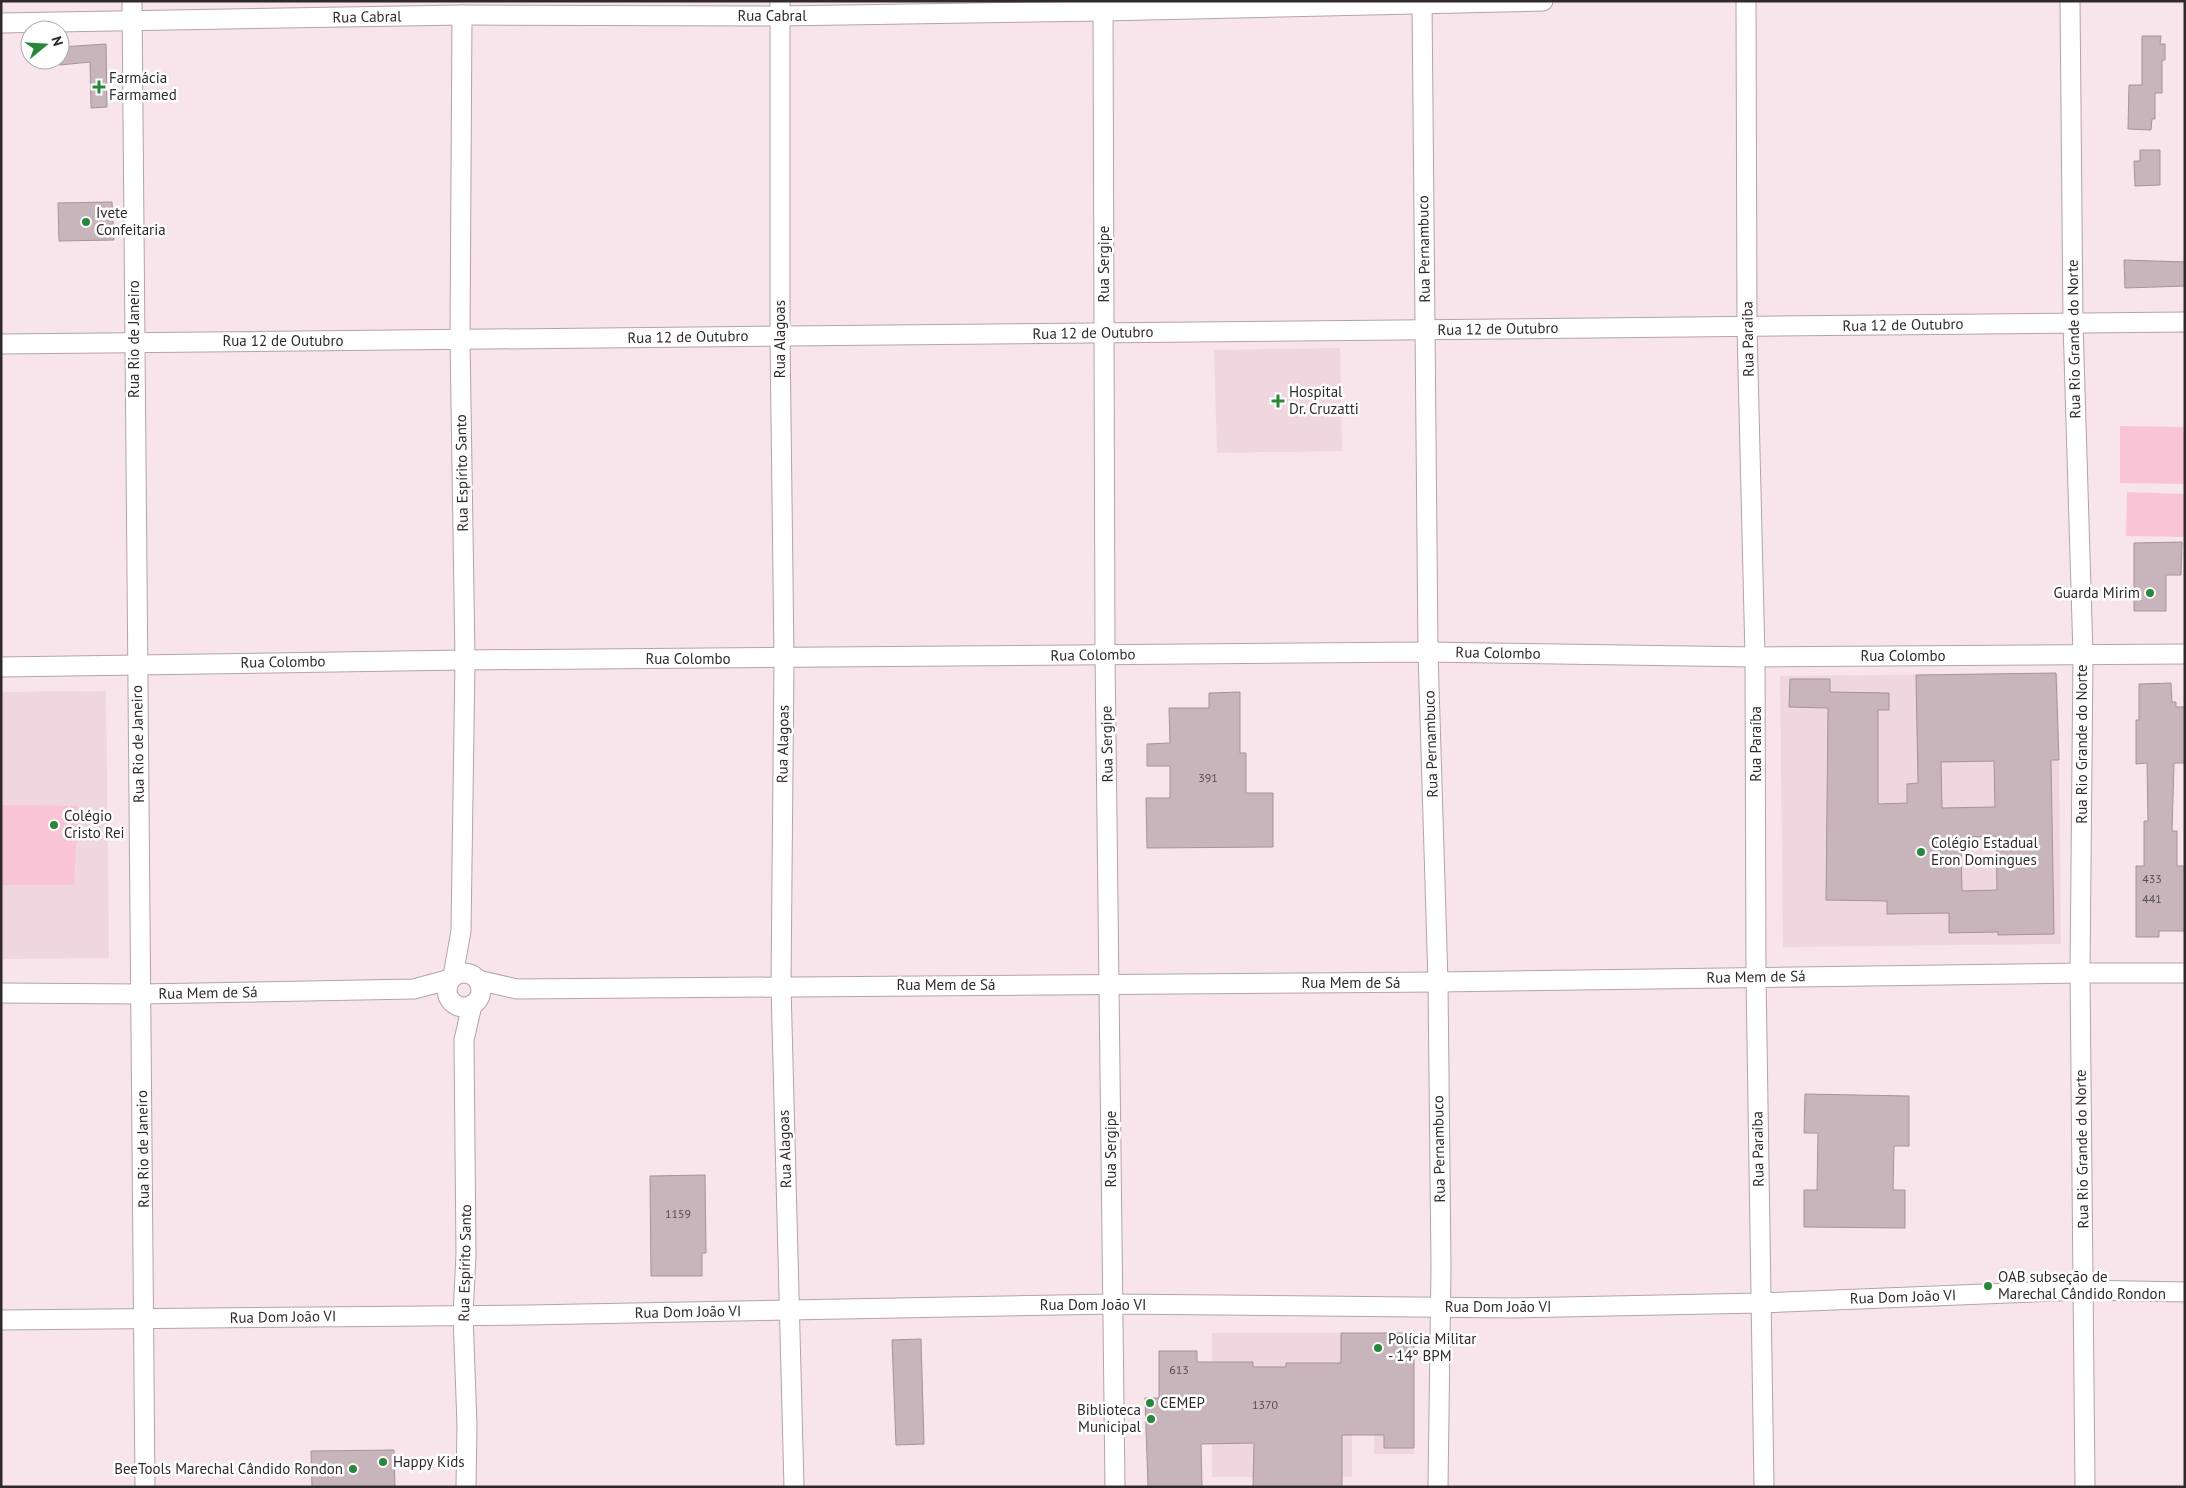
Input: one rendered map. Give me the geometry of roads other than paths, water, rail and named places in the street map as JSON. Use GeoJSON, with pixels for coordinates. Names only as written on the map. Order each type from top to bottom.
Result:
{"type":"FeatureCollection","features":[{"type":"Feature","properties":{"kind":"street","name":"Rua Rio de Janeiro"},"geometry":{"type":"LineString","coordinates":[[132,1],[145,1487]]}},
{"type":"Feature","properties":{"kind":"street","name":"Rua Cabral"},"geometry":{"type":"LineString","coordinates":[[1,23],[780,9],[1543,1]]}},
{"type":"Feature","properties":{"kind":"street","name":"Rua Paraíba"},"geometry":{"type":"LineString","coordinates":[[1746,1],[1747,327],[1755,657],[1756,977],[1764,1487]]}},
{"type":"Feature","properties":{"kind":"street","name":"Rua Rio Grande do Norte"},"geometry":{"type":"LineString","coordinates":[[2070,1],[2073,324],[2083,655],[2080,973],[2085,1487]]}},
{"type":"Feature","properties":{"kind":"street","name":"Rua Pernambuco"},"geometry":{"type":"LineString","coordinates":[[1422,2],[1428,652],[1438,982],[1441,1267],[1438,1487]]}},
{"type":"Feature","properties":{"kind":"street","name":"Rua Sergipe"},"geometry":{"type":"LineString","coordinates":[[1103,6],[1105,655],[1115,1487]]}},
{"type":"Feature","properties":{"kind":"street","name":"Rua Alagoas"},"geometry":{"type":"LineString","coordinates":[[780,9],[780,336],[784,659],[780,986],[794,1487]]}},
{"type":"Feature","properties":{"kind":"street","name":"Rua Espírito Santo"},"geometry":{"type":"LineString","coordinates":[[452,978],[461,932],[465,660],[460,340],[462,15]]}},
{"type":"Feature","properties":{"kind":"street","name":"Rua 12 de Outubro"},"geometry":{"type":"LineString","coordinates":[[1,344],[2185,322]]}},
{"type":"Feature","properties":{"kind":"street","name":"Rua Colombo"},"geometry":{"type":"LineString","coordinates":[[1,667],[465,660],[784,659],[1428,652],[1755,657],[2185,654]]}},
{"type":"Feature","properties":{"kind":"street","name":"Rua Espírito Santo"},"geometry":{"type":"LineString","coordinates":[[461,932],[475,977]]}},
{"type":"Feature","properties":{"kind":"street"},"geometry":{"type":"LineString","coordinates":[[459,973],[475,977],[481,990],[464,1002],[448,994],[447,986],[452,978],[459,973]]}},
{"type":"Feature","properties":{"kind":"street","name":"Rua Mem de Sá"},"geometry":{"type":"LineString","coordinates":[[414,989],[464,1002],[517,989],[1438,982],[2185,973]]}},
{"type":"Feature","properties":{"kind":"street","name":"Rua Mem de Sá"},"geometry":{"type":"LineString","coordinates":[[475,977],[517,989]]}},
{"type":"Feature","properties":{"kind":"street","name":"Rua Mem de Sá"},"geometry":{"type":"LineString","coordinates":[[1,993],[140,994],[414,989],[452,978]]}},
{"type":"Feature","properties":{"kind":"street","name":"Rua Espírito Santo"},"geometry":{"type":"LineString","coordinates":[[464,1002],[466,1254],[463,1315],[467,1425],[466,1487]]}},
{"type":"Feature","properties":{"kind":"street","name":"Rua Dom João VI"},"geometry":{"type":"LineString","coordinates":[[1,1320],[538,1315],[1113,1304],[1502,1308],[1760,1303],[2084,1290],[2185,1292]]}},
{"type":"Feature","properties":{"kind":"place","name":"Farmácia Farmamed"},"geometry":{"type":"Point","coordinates":[99,87]}},
{"type":"Feature","properties":{"kind":"place","name":"Ivete Confeitaria"},"geometry":{"type":"Point","coordinates":[86,222]}},
{"type":"Feature","properties":{"kind":"place","name":"Hospital Dr. Cruzatti"},"geometry":{"type":"Point","coordinates":[1278,401]}},
{"type":"Feature","properties":{"kind":"place","name":"Guarda Mirim"},"geometry":{"type":"Point","coordinates":[2150,593]}},
{"type":"Feature","properties":{"kind":"place","name":"Colégio Cristo Rei"},"geometry":{"type":"Point","coordinates":[54,825]}},
{"type":"Feature","properties":{"kind":"place","name":"Colégio Estadual Eron Domingues"},"geometry":{"type":"Point","coordinates":[1921,852]}},
{"type":"Feature","properties":{"kind":"place","name":"OAB subseção de Marechal Cândido Rondon"},"geometry":{"type":"Point","coordinates":[1988,1286]}},
{"type":"Feature","properties":{"kind":"place","name":"Polícia Militar - 14º BPM"},"geometry":{"type":"Point","coordinates":[1378,1348]}},
{"type":"Feature","properties":{"kind":"place","name":"CEMEP"},"geometry":{"type":"Point","coordinates":[1150,1403]}},
{"type":"Feature","properties":{"kind":"place","name":"Biblioteca Municipal"},"geometry":{"type":"Point","coordinates":[1151,1419]}},
{"type":"Feature","properties":{"kind":"place","name":"Happy Kids"},"geometry":{"type":"Point","coordinates":[383,1462]}},
{"type":"Feature","properties":{"kind":"place","name":"BeeTools Marechal Cândido Rondon"},"geometry":{"type":"Point","coordinates":[353,1469]}}]}
